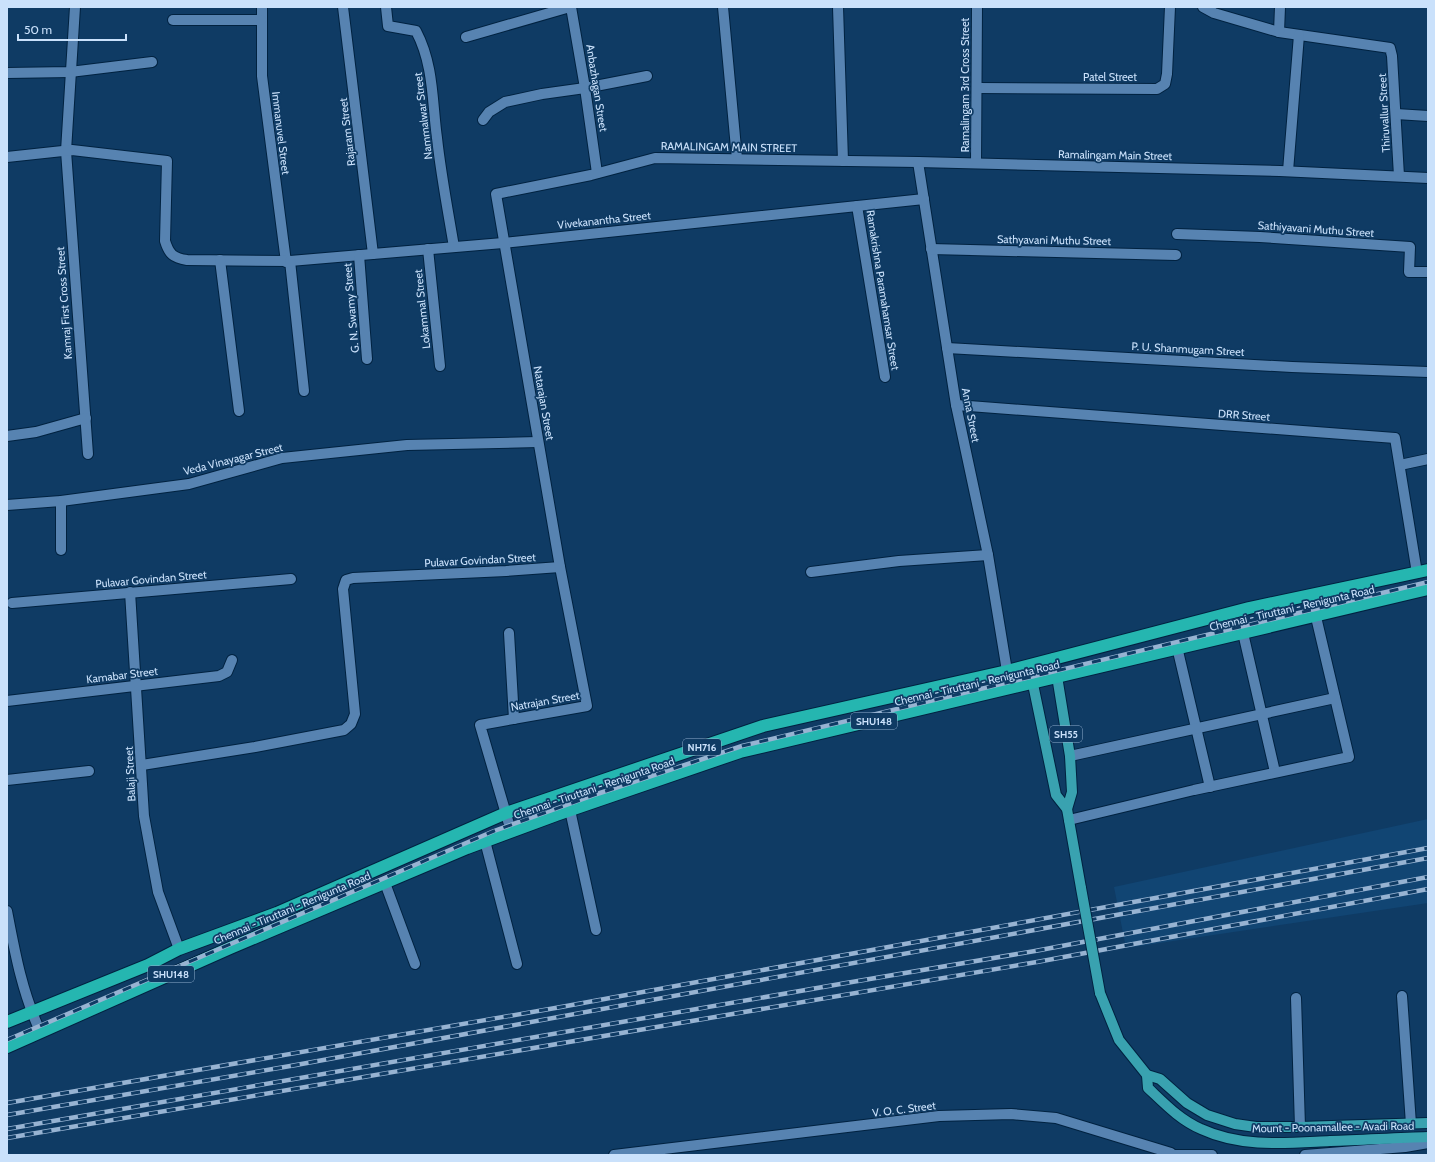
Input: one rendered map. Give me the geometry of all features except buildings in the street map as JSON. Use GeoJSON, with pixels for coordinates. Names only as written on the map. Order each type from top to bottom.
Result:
{"type":"FeatureCollection","features":[{"type":"Feature","properties":{"kind":"highway","name":"Chennai - Tiruttani - Renigunta Road"},"geometry":{"type":"LineString","coordinates":[[7,1022],[148,965],[180,949],[277,913],[506,813],[763,726],[1007,671],[1249,608],[1422,572]]}},
{"type":"Feature","properties":{"kind":"highway","name":"Chennai - Tiruttani - Renigunta Road"},"geometry":{"type":"LineString","coordinates":[[7,1047],[40,1031],[485,841],[570,810],[740,752],[1177,647],[1316,617],[1428,589]]}},
{"type":"Feature","properties":{"kind":"highway"},"geometry":{"type":"LineString","coordinates":[[1197,621],[1201,642]]}},
{"type":"Feature","properties":{"kind":"main road","name":"SH55"},"geometry":{"type":"LineString","coordinates":[[1054,658],[1070,756],[1072,792],[1066,809]]}},
{"type":"Feature","properties":{"kind":"main road","name":"SH55"},"geometry":{"type":"LineString","coordinates":[[1029,665],[1056,795],[1066,809]]}},
{"type":"Feature","properties":{"kind":"main road"},"geometry":{"type":"LineString","coordinates":[[1066,809],[1100,992],[1119,1040],[1147,1074],[1160,1079],[1187,1103],[1207,1115],[1235,1124],[1256,1127],[1300,1127],[1428,1123]]}},
{"type":"Feature","properties":{"kind":"main road","name":"Mount - Poonamallee - Avadi Road"},"geometry":{"type":"LineString","coordinates":[[1147,1074],[1148,1088],[1178,1116],[1201,1129],[1228,1139],[1256,1143],[1428,1137]]}},
{"type":"Feature","properties":{"kind":"main road"},"geometry":{"type":"LineString","coordinates":[[1394,1125],[1395,1138]]}},
{"type":"Feature","properties":{"kind":"street","name":"Kamraj First Cross Street"},"geometry":{"type":"LineString","coordinates":[[75,7],[66,151],[88,454]]}},
{"type":"Feature","properties":{"kind":"street","name":"Immanuvel Street"},"geometry":{"type":"LineString","coordinates":[[262,7],[262,76],[304,391]]}},
{"type":"Feature","properties":{"kind":"street","name":"Rajaram Street"},"geometry":{"type":"LineString","coordinates":[[343,7],[373,254]]}},
{"type":"Feature","properties":{"kind":"street","name":"Nammalwar Street"},"geometry":{"type":"LineString","coordinates":[[386,7],[388,26],[416,32],[423,44],[430,67],[437,139],[454,247]]}},
{"type":"Feature","properties":{"kind":"street"},"geometry":{"type":"LineString","coordinates":[[466,37],[570,7]]}},
{"type":"Feature","properties":{"kind":"street","name":"Anbazhagan Street"},"geometry":{"type":"LineString","coordinates":[[570,7],[585,88],[598,173]]}},
{"type":"Feature","properties":{"kind":"street"},"geometry":{"type":"LineString","coordinates":[[723,7],[737,159]]}},
{"type":"Feature","properties":{"kind":"street"},"geometry":{"type":"LineString","coordinates":[[838,7],[843,161]]}},
{"type":"Feature","properties":{"kind":"street","name":"Ramalingam 3rd Cross Street"},"geometry":{"type":"LineString","coordinates":[[976,163],[977,7]]}},
{"type":"Feature","properties":{"kind":"street","name":"Patel Street"},"geometry":{"type":"LineString","coordinates":[[977,88],[1157,88],[1165,84],[1167,74],[1170,7]]}},
{"type":"Feature","properties":{"kind":"street"},"geometry":{"type":"LineString","coordinates":[[1203,7],[1214,13],[1279,32],[1299,35],[1288,171]]}},
{"type":"Feature","properties":{"kind":"street"},"geometry":{"type":"LineString","coordinates":[[1279,32],[1280,7]]}},
{"type":"Feature","properties":{"kind":"street"},"geometry":{"type":"LineString","coordinates":[[173,20],[261,20]]}},
{"type":"Feature","properties":{"kind":"street","name":"Thiruvallur Street"},"geometry":{"type":"LineString","coordinates":[[1299,35],[1390,48],[1392,56],[1399,176]]}},
{"type":"Feature","properties":{"kind":"street"},"geometry":{"type":"LineString","coordinates":[[7,73],[70,72],[152,62]]}},
{"type":"Feature","properties":{"kind":"street"},"geometry":{"type":"LineString","coordinates":[[483,120],[489,112],[505,102],[542,94],[585,88],[647,76]]}},
{"type":"Feature","properties":{"kind":"street"},"geometry":{"type":"LineString","coordinates":[[1396,114],[1428,116]]}},
{"type":"Feature","properties":{"kind":"street","name":"Vivekanantha Street"},"geometry":{"type":"LineString","coordinates":[[66,151],[72,150],[167,161],[165,241],[169,253],[177,259],[288,262],[503,243],[924,199]]}},
{"type":"Feature","properties":{"kind":"street"},"geometry":{"type":"LineString","coordinates":[[7,157],[66,151]]}},
{"type":"Feature","properties":{"kind":"street","name":"RAMALINGAM MAIN STREET"},"geometry":{"type":"LineString","coordinates":[[503,243],[496,194],[598,173],[655,158],[918,162]]}},
{"type":"Feature","properties":{"kind":"street","name":"Ramalingam Main Street"},"geometry":{"type":"LineString","coordinates":[[918,162],[1288,171],[1399,176]]}},
{"type":"Feature","properties":{"kind":"street","name":"Anna Street"},"geometry":{"type":"LineString","coordinates":[[918,162],[956,405],[988,556],[1007,671]]}},
{"type":"Feature","properties":{"kind":"street"},"geometry":{"type":"LineString","coordinates":[[1399,176],[1428,178]]}},
{"type":"Feature","properties":{"kind":"street","name":"Ramakrishna Paramahamsar Street"},"geometry":{"type":"LineString","coordinates":[[857,206],[885,377]]}},
{"type":"Feature","properties":{"kind":"street","name":"Sathiyavani Muthu Street"},"geometry":{"type":"LineString","coordinates":[[1177,234],[1260,237],[1410,247],[1409,272],[1428,272]]}},
{"type":"Feature","properties":{"kind":"street","name":"Natarajan Street"},"geometry":{"type":"LineString","coordinates":[[503,243],[560,567]]}},
{"type":"Feature","properties":{"kind":"street","name":"Lokammal Street"},"geometry":{"type":"LineString","coordinates":[[428,249],[440,366]]}},
{"type":"Feature","properties":{"kind":"street","name":"Sathyavani Muthu Street"},"geometry":{"type":"LineString","coordinates":[[932,249],[1176,255]]}},
{"type":"Feature","properties":{"kind":"street","name":"G. N. Swamy Street"},"geometry":{"type":"LineString","coordinates":[[358,255],[367,359]]}},
{"type":"Feature","properties":{"kind":"street"},"geometry":{"type":"LineString","coordinates":[[220,260],[239,411]]}},
{"type":"Feature","properties":{"kind":"street","name":"P. U. Shanmugam Street"},"geometry":{"type":"LineString","coordinates":[[947,348],[1292,367],[1428,372]]}},
{"type":"Feature","properties":{"kind":"street","name":"DRR Street"},"geometry":{"type":"LineString","coordinates":[[956,405],[1395,438],[1422,572]]}},
{"type":"Feature","properties":{"kind":"street"},"geometry":{"type":"LineString","coordinates":[[7,436],[36,432],[86,418]]}},
{"type":"Feature","properties":{"kind":"street","name":"Veda Vinayagar Street"},"geometry":{"type":"LineString","coordinates":[[7,505],[61,501],[189,484],[282,458],[407,445],[538,442]]}},
{"type":"Feature","properties":{"kind":"street"},"geometry":{"type":"LineString","coordinates":[[1400,465],[1428,459]]}},
{"type":"Feature","properties":{"kind":"street"},"geometry":{"type":"LineString","coordinates":[[60,550],[61,501]]}},
{"type":"Feature","properties":{"kind":"street"},"geometry":{"type":"LineString","coordinates":[[811,572],[899,561],[988,556]]}},
{"type":"Feature","properties":{"kind":"street","name":"Pulavar Govindan Street"},"geometry":{"type":"LineString","coordinates":[[142,765],[344,730],[352,724],[355,714],[342,589],[346,580],[353,578],[560,567]]}},
{"type":"Feature","properties":{"kind":"street","name":"Natrajan Street"},"geometry":{"type":"LineString","coordinates":[[506,813],[480,725],[587,706],[560,567]]}},
{"type":"Feature","properties":{"kind":"street","name":"Pulavar Govindan Street"},"geometry":{"type":"LineString","coordinates":[[12,603],[291,579]]}},
{"type":"Feature","properties":{"kind":"street","name":"Balaji Street"},"geometry":{"type":"LineString","coordinates":[[130,592],[144,816],[158,892],[180,949]]}},
{"type":"Feature","properties":{"kind":"street"},"geometry":{"type":"LineString","coordinates":[[1069,820],[1210,786],[1349,757],[1316,617]]}},
{"type":"Feature","properties":{"kind":"street"},"geometry":{"type":"LineString","coordinates":[[1243,633],[1263,714],[1275,772]]}},
{"type":"Feature","properties":{"kind":"street"},"geometry":{"type":"LineString","coordinates":[[509,634],[514,719]]}},
{"type":"Feature","properties":{"kind":"street"},"geometry":{"type":"LineString","coordinates":[[1177,647],[1210,786]]}},
{"type":"Feature","properties":{"kind":"street","name":"Kamabar Street"},"geometry":{"type":"LineString","coordinates":[[7,700],[219,676],[227,672],[232,660]]}},
{"type":"Feature","properties":{"kind":"street"},"geometry":{"type":"LineString","coordinates":[[1070,756],[1335,698]]}},
{"type":"Feature","properties":{"kind":"street"},"geometry":{"type":"LineString","coordinates":[[7,780],[89,771]]}},
{"type":"Feature","properties":{"kind":"street"},"geometry":{"type":"LineString","coordinates":[[570,810],[596,930]]}},
{"type":"Feature","properties":{"kind":"street"},"geometry":{"type":"LineString","coordinates":[[506,813],[511,831]]}},
{"type":"Feature","properties":{"kind":"street"},"geometry":{"type":"LineString","coordinates":[[485,841],[517,964]]}},
{"type":"Feature","properties":{"kind":"street"},"geometry":{"type":"LineString","coordinates":[[385,883],[415,964]]}},
{"type":"Feature","properties":{"kind":"street"},"geometry":{"type":"LineString","coordinates":[[7,911],[20,976],[40,1031]]}},
{"type":"Feature","properties":{"kind":"street"},"geometry":{"type":"LineString","coordinates":[[1402,996],[1411,1124]]}},
{"type":"Feature","properties":{"kind":"street"},"geometry":{"type":"LineString","coordinates":[[1296,998],[1300,1127]]}},
{"type":"Feature","properties":{"kind":"street","name":"V. O. C. Street"},"geometry":{"type":"LineString","coordinates":[[614,1155],[939,1116],[1011,1114],[1056,1118],[1120,1136],[1168,1154],[1212,1155]]}},
{"type":"Feature","properties":{"kind":"street"},"geometry":{"type":"LineString","coordinates":[[1305,1155],[1405,1148],[1428,1143]]}},
{"type":"Feature","properties":{"kind":"shaded area"},"geometry":{"type":"Polygon","coordinates":[[[1428,819],[1428,903],[1126,948],[1114,887],[1428,819]]]}},
{"type":"Feature","properties":{"kind":"railway"},"geometry":{"type":"LineString","coordinates":[[7,1040],[494,831],[597,794],[742,746],[1428,582]]}},
{"type":"Feature","properties":{"kind":"railway"},"geometry":{"type":"LineString","coordinates":[[7,1103],[561,1007],[1428,848]]}},
{"type":"Feature","properties":{"kind":"railway"},"geometry":{"type":"LineString","coordinates":[[7,1115],[296,1065],[1428,858]]}},
{"type":"Feature","properties":{"kind":"railway"},"geometry":{"type":"LineString","coordinates":[[7,1129],[1035,951],[1428,877]]}},
{"type":"Feature","properties":{"kind":"railway"},"geometry":{"type":"LineString","coordinates":[[7,1138],[1037,962],[1428,889]]}}]}
